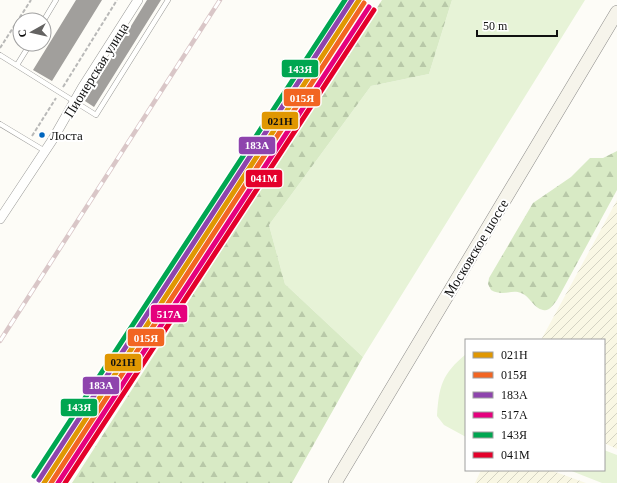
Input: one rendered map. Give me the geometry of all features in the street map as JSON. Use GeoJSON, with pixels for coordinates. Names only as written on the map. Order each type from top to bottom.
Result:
{"type":"FeatureCollection","features":[{"type":"Feature","properties":{"kind":"main road","name":"Московское шоссе"},"geometry":{"type":"LineString","coordinates":[[335,483],[617,12]]}},
{"type":"Feature","properties":{"kind":"street","name":"Пионерская улица"},"geometry":{"type":"LineString","coordinates":[[0,219],[45,151],[138,0]]}},
{"type":"Feature","properties":{"kind":"lane"},"geometry":{"type":"LineString","coordinates":[[49,12],[56,0]]}},
{"type":"Feature","properties":{"kind":"lane"},"geometry":{"type":"LineString","coordinates":[[0,55],[96,115],[168,0]]}},
{"type":"Feature","properties":{"kind":"lane"},"geometry":{"type":"LineString","coordinates":[[17,65],[25,52]]}},
{"type":"Feature","properties":{"kind":"lane"},"geometry":{"type":"LineString","coordinates":[[0,124],[45,151]]}},
{"type":"Feature","properties":{"kind":"path"},"geometry":{"type":"LineString","coordinates":[[0,48],[31,0]]}},
{"type":"Feature","properties":{"kind":"path"},"geometry":{"type":"LineString","coordinates":[[29,141],[117,0]]}},
{"type":"Feature","properties":{"kind":"shaded area"},"geometry":{"type":"Polygon","coordinates":[[[617,200],[617,449],[605,443],[605,339],[542,339],[617,200]]]}},
{"type":"Feature","properties":{"kind":"shaded area"},"geometry":{"type":"Polygon","coordinates":[[[481,471],[553,471],[586,483],[475,483],[481,471]]]}},
{"type":"Feature","properties":{"kind":"green space"},"geometry":{"type":"Polygon","coordinates":[[[382,0],[452,0],[429,74],[371,86],[269,225],[285,284],[363,357],[292,483],[72,483],[382,0]]]}},
{"type":"Feature","properties":{"kind":"green space"},"geometry":{"type":"Polygon","coordinates":[[[452,0],[585,0],[363,357],[285,284],[269,225],[371,86],[429,74],[452,0]]]}},
{"type":"Feature","properties":{"kind":"green space"},"geometry":{"type":"Polygon","coordinates":[[[617,151],[617,190],[557,300],[552,306],[547,310],[543,310],[537,307],[521,293],[499,293],[491,290],[488,284],[489,278],[533,203],[571,177],[590,158],[603,158],[617,151]]]}},
{"type":"Feature","properties":{"kind":"green space"},"geometry":{"type":"Polygon","coordinates":[[[465,355],[465,436],[444,425],[437,416],[439,396],[443,381],[458,361],[465,355]]]}},
{"type":"Feature","properties":{"kind":"green space"},"geometry":{"type":"Polygon","coordinates":[[[605,450],[617,455],[617,483],[602,483],[572,471],[605,471],[605,450]]]}},
{"type":"Feature","properties":{"kind":"building"},"geometry":{"type":"Polygon","coordinates":[[[76,0],[102,0],[52,81],[33,70],[44,52],[52,52],[52,39],[76,0]]]}},
{"type":"Feature","properties":{"kind":"building"},"geometry":{"type":"Polygon","coordinates":[[[147,0],[161,0],[94,107],[85,101],[147,0]]]}},
{"type":"Feature","properties":{"kind":"railway"},"geometry":{"type":"LineString","coordinates":[[0,341],[220,0]]}},
{"type":"Feature","properties":{"kind":"transit line","name":"143Я"},"geometry":{"type":"LineString","coordinates":[[34,476],[345,0]]}},
{"type":"Feature","properties":{"kind":"transit line","name":"183А"},"geometry":{"type":"LineString","coordinates":[[39,480],[352,0]]}},
{"type":"Feature","properties":{"kind":"transit line","name":"021Н"},"geometry":{"type":"LineString","coordinates":[[44,483],[359,0]]}},
{"type":"Feature","properties":{"kind":"transit line","name":"015Я"},"geometry":{"type":"LineString","coordinates":[[51,483],[364,3]]}},
{"type":"Feature","properties":{"kind":"transit line","name":"517А"},"geometry":{"type":"LineString","coordinates":[[58,483],[369,7]]}},
{"type":"Feature","properties":{"kind":"transit line","name":"041М"},"geometry":{"type":"LineString","coordinates":[[65,483],[374,10]]}},
{"type":"Feature","properties":{"kind":"place","name":"Лоста"},"geometry":{"type":"Point","coordinates":[42,135]}}]}
